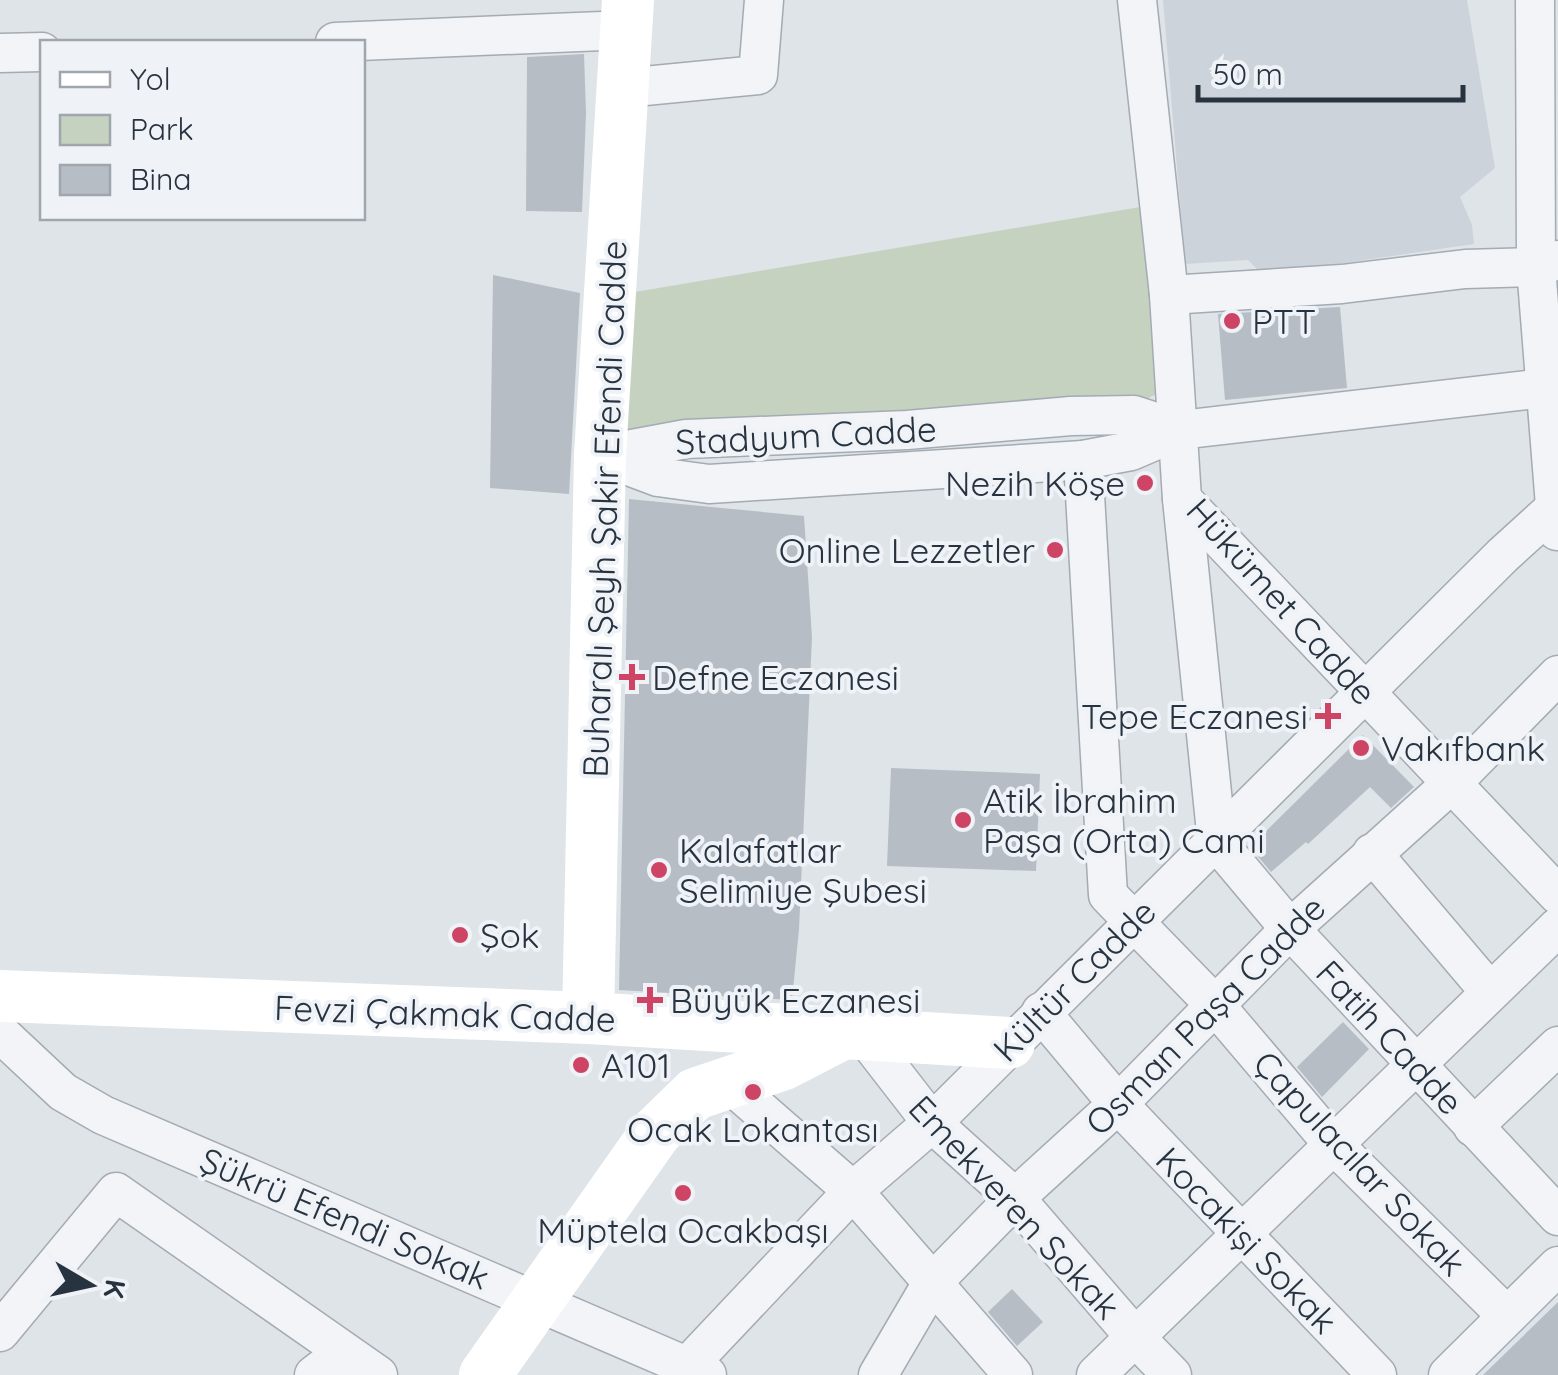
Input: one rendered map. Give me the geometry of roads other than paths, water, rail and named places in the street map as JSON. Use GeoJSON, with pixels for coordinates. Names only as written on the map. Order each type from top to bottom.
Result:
{"type":"FeatureCollection","features":[{"type":"Feature","properties":{"kind":"street"},"geometry":{"type":"LineString","coordinates":[[624,88],[758,76],[764,0]]}},
{"type":"Feature","properties":{"kind":"street","name":"Hükümet Cadde"},"geometry":{"type":"LineString","coordinates":[[1137,0],[1169,294],[1182,499],[1558,895]]}},
{"type":"Feature","properties":{"kind":"street"},"geometry":{"type":"LineString","coordinates":[[1535,0],[1551,273],[1544,388],[1556,517]]}},
{"type":"Feature","properties":{"kind":"street"},"geometry":{"type":"LineString","coordinates":[[358,40],[628,15]]}},
{"type":"Feature","properties":{"kind":"street","name":"Buharalı Şeyh Şakir Efendi Cadde"},"geometry":{"type":"LineString","coordinates":[[588,1018],[600,455],[628,15]]}},
{"type":"Feature","properties":{"kind":"street"},"geometry":{"type":"LineString","coordinates":[[0,52],[40,52]]}},
{"type":"Feature","properties":{"kind":"street"},"geometry":{"type":"LineString","coordinates":[[1169,294],[1342,284],[1465,270],[1551,273]]}},
{"type":"Feature","properties":{"kind":"street","name":"Stadyum Cadde"},"geometry":{"type":"LineString","coordinates":[[600,455],[658,477],[709,484],[1083,460],[1132,450],[1180,430],[1544,388]]}},
{"type":"Feature","properties":{"kind":"street","name":"Stadyum Cadde"},"geometry":{"type":"LineString","coordinates":[[600,455],[686,439],[907,430],[1070,416],[1134,415],[1180,430]]}},
{"type":"Feature","properties":{"kind":"street","name":"Çapulacılar Sokak"},"geometry":{"type":"LineString","coordinates":[[1083,460],[1108,895],[1215,1005],[1333,1144],[1506,1316]]}},
{"type":"Feature","properties":{"kind":"street"},"geometry":{"type":"LineString","coordinates":[[1182,499],[1217,842]]}},
{"type":"Feature","properties":{"kind":"street","name":"Kültür Cadde"},"geometry":{"type":"LineString","coordinates":[[691,1372],[853,1191],[932,1122],[1365,692],[1556,517]]}},
{"type":"Feature","properties":{"kind":"street","name":"Osman Paşa Cadde"},"geometry":{"type":"LineString","coordinates":[[878,1375],[932,1284],[1016,1198],[1118,1104],[1290,928],[1451,784],[1558,675]]}},
{"type":"Feature","properties":{"kind":"street","name":"Fatih Cadde"},"geometry":{"type":"LineString","coordinates":[[1217,842],[1290,928],[1558,1216]]}},
{"type":"Feature","properties":{"kind":"street"},"geometry":{"type":"LineString","coordinates":[[1372,853],[1490,992]]}},
{"type":"Feature","properties":{"kind":"street"},"geometry":{"type":"LineString","coordinates":[[1096,1375],[1558,927]]}},
{"type":"Feature","properties":{"kind":"street","name":"Fevzi Çakmak Cadde"},"geometry":{"type":"LineString","coordinates":[[0,996],[588,1018],[852,1034],[1025,1028]]}},
{"type":"Feature","properties":{"kind":"street","name":"Kocakişi Sokak"},"geometry":{"type":"LineString","coordinates":[[1025,1028],[1118,1104],[1377,1375]]}},
{"type":"Feature","properties":{"kind":"street","name":"Şükrü Efendi Sokak"},"geometry":{"type":"LineString","coordinates":[[0,1033],[63,1092],[103,1114],[538,1300],[691,1372]]}},
{"type":"Feature","properties":{"kind":"street"},"geometry":{"type":"LineString","coordinates":[[485,1375],[656,1132],[695,1094],[784,1064],[852,1034]]}},
{"type":"Feature","properties":{"kind":"street","name":"Emekveren Sokak"},"geometry":{"type":"LineString","coordinates":[[852,1034],[932,1122],[1016,1198],[1134,1337],[1172,1375]]}},
{"type":"Feature","properties":{"kind":"street"},"geometry":{"type":"LineString","coordinates":[[1473,1126],[1558,1046]]}},
{"type":"Feature","properties":{"kind":"street"},"geometry":{"type":"LineString","coordinates":[[728,1084],[853,1191],[1012,1375]]}},
{"type":"Feature","properties":{"kind":"street"},"geometry":{"type":"LineString","coordinates":[[0,1332],[116,1192],[378,1375]]}},
{"type":"Feature","properties":{"kind":"street"},"geometry":{"type":"LineString","coordinates":[[1448,1375],[1558,1266]]}},
{"type":"Feature","properties":{"kind":"street"},"geometry":{"type":"LineString","coordinates":[[314,1375],[344,1352]]}},
{"type":"Feature","properties":{"kind":"place","name":"PTT"},"geometry":{"type":"Point","coordinates":[1232,321]}},
{"type":"Feature","properties":{"kind":"place","name":"Nezih Köşe"},"geometry":{"type":"Point","coordinates":[1145,483]}},
{"type":"Feature","properties":{"kind":"place","name":"Online Lezzetler"},"geometry":{"type":"Point","coordinates":[1055,550]}},
{"type":"Feature","properties":{"kind":"place","name":"Defne Eczanesi"},"geometry":{"type":"Point","coordinates":[632,677]}},
{"type":"Feature","properties":{"kind":"place","name":"Tepe Eczanesi"},"geometry":{"type":"Point","coordinates":[1328,716]}},
{"type":"Feature","properties":{"kind":"place","name":"Vakıfbank"},"geometry":{"type":"Point","coordinates":[1361,748]}},
{"type":"Feature","properties":{"kind":"place","name":"Atik İbrahim Paşa (Orta) Cami"},"geometry":{"type":"Point","coordinates":[963,820]}},
{"type":"Feature","properties":{"kind":"place","name":"Kalafatlar Selimiye Şubesi"},"geometry":{"type":"Point","coordinates":[659,870]}},
{"type":"Feature","properties":{"kind":"place","name":"Şok"},"geometry":{"type":"Point","coordinates":[460,935]}},
{"type":"Feature","properties":{"kind":"place","name":"Büyük Eczanesi"},"geometry":{"type":"Point","coordinates":[650,1000]}},
{"type":"Feature","properties":{"kind":"place","name":"A101"},"geometry":{"type":"Point","coordinates":[581,1065]}},
{"type":"Feature","properties":{"kind":"place","name":"Ocak Lokantası"},"geometry":{"type":"Point","coordinates":[753,1092]}},
{"type":"Feature","properties":{"kind":"place","name":"Müptela Ocakbaşı"},"geometry":{"type":"Point","coordinates":[683,1193]}}]}
